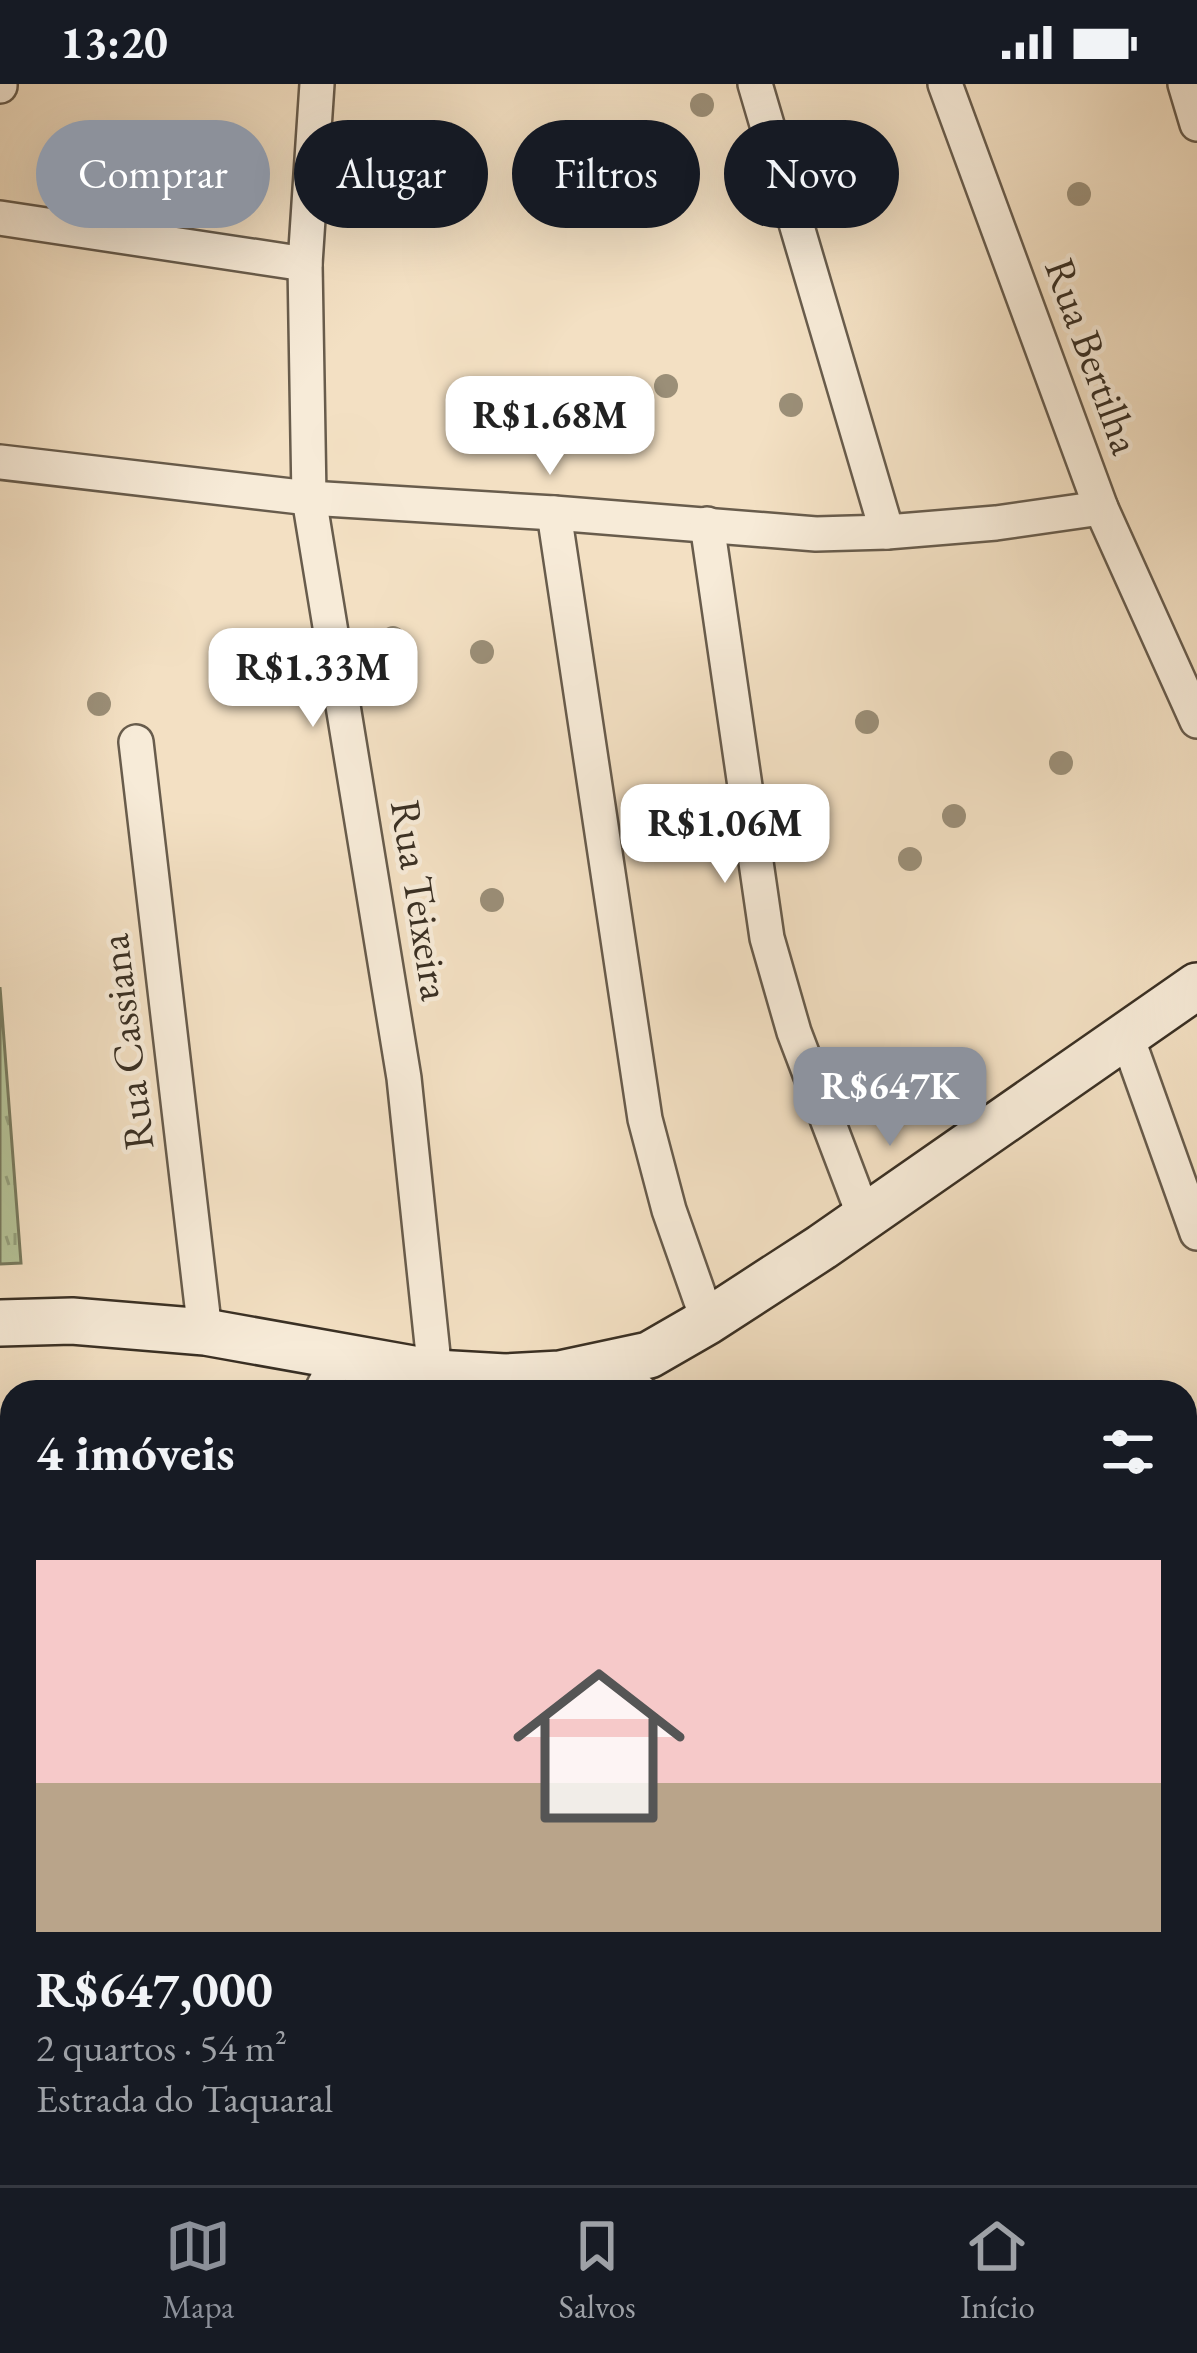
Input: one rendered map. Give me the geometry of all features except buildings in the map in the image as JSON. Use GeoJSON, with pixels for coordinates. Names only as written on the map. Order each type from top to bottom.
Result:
{"type":"FeatureCollection","features":[{"type":"Feature","properties":{"kind":"street","name":"Rua Teixeira"},"geometry":{"type":"LineString","coordinates":[[317,84],[304,264],[309,498],[404,1078],[435,1373]]}},
{"type":"Feature","properties":{"kind":"street"},"geometry":{"type":"LineString","coordinates":[[755,84],[887,532]]}},
{"type":"Feature","properties":{"kind":"street","name":"Rua Bertilha"},"geometry":{"type":"LineString","coordinates":[[945,84],[1101,508],[1197,721]]}},
{"type":"Feature","properties":{"kind":"street"},"geometry":{"type":"LineString","coordinates":[[1185,84],[1197,124]]}},
{"type":"Feature","properties":{"kind":"street"},"geometry":{"type":"LineString","coordinates":[[0,218],[304,264]]}},
{"type":"Feature","properties":{"kind":"street"},"geometry":{"type":"LineString","coordinates":[[0,462],[309,498],[816,534],[996,523],[1101,508]]}},
{"type":"Feature","properties":{"kind":"street"},"geometry":{"type":"LineString","coordinates":[[554,513],[645,1119],[669,1210],[708,1321]]}},
{"type":"Feature","properties":{"kind":"street"},"geometry":{"type":"LineString","coordinates":[[707,524],[767,938],[794,1032],[864,1216]]}},
{"type":"Feature","properties":{"kind":"street","name":"Rua Cassiana"},"geometry":{"type":"LineString","coordinates":[[136,742],[205,1332]]}},
{"type":"Feature","properties":{"kind":"street"},"geometry":{"type":"LineString","coordinates":[[0,1323],[72,1321],[205,1332],[330,1374],[560,1374],[624,1379],[649,1355],[864,1216],[1197,986]]}},
{"type":"Feature","properties":{"kind":"street"},"geometry":{"type":"LineString","coordinates":[[1127,1036],[1197,1233]]}},
{"type":"Feature","properties":{"kind":"green space"},"geometry":{"type":"Polygon","coordinates":[[[0,987],[21,1263],[0,1264],[0,987]]]}}]}
